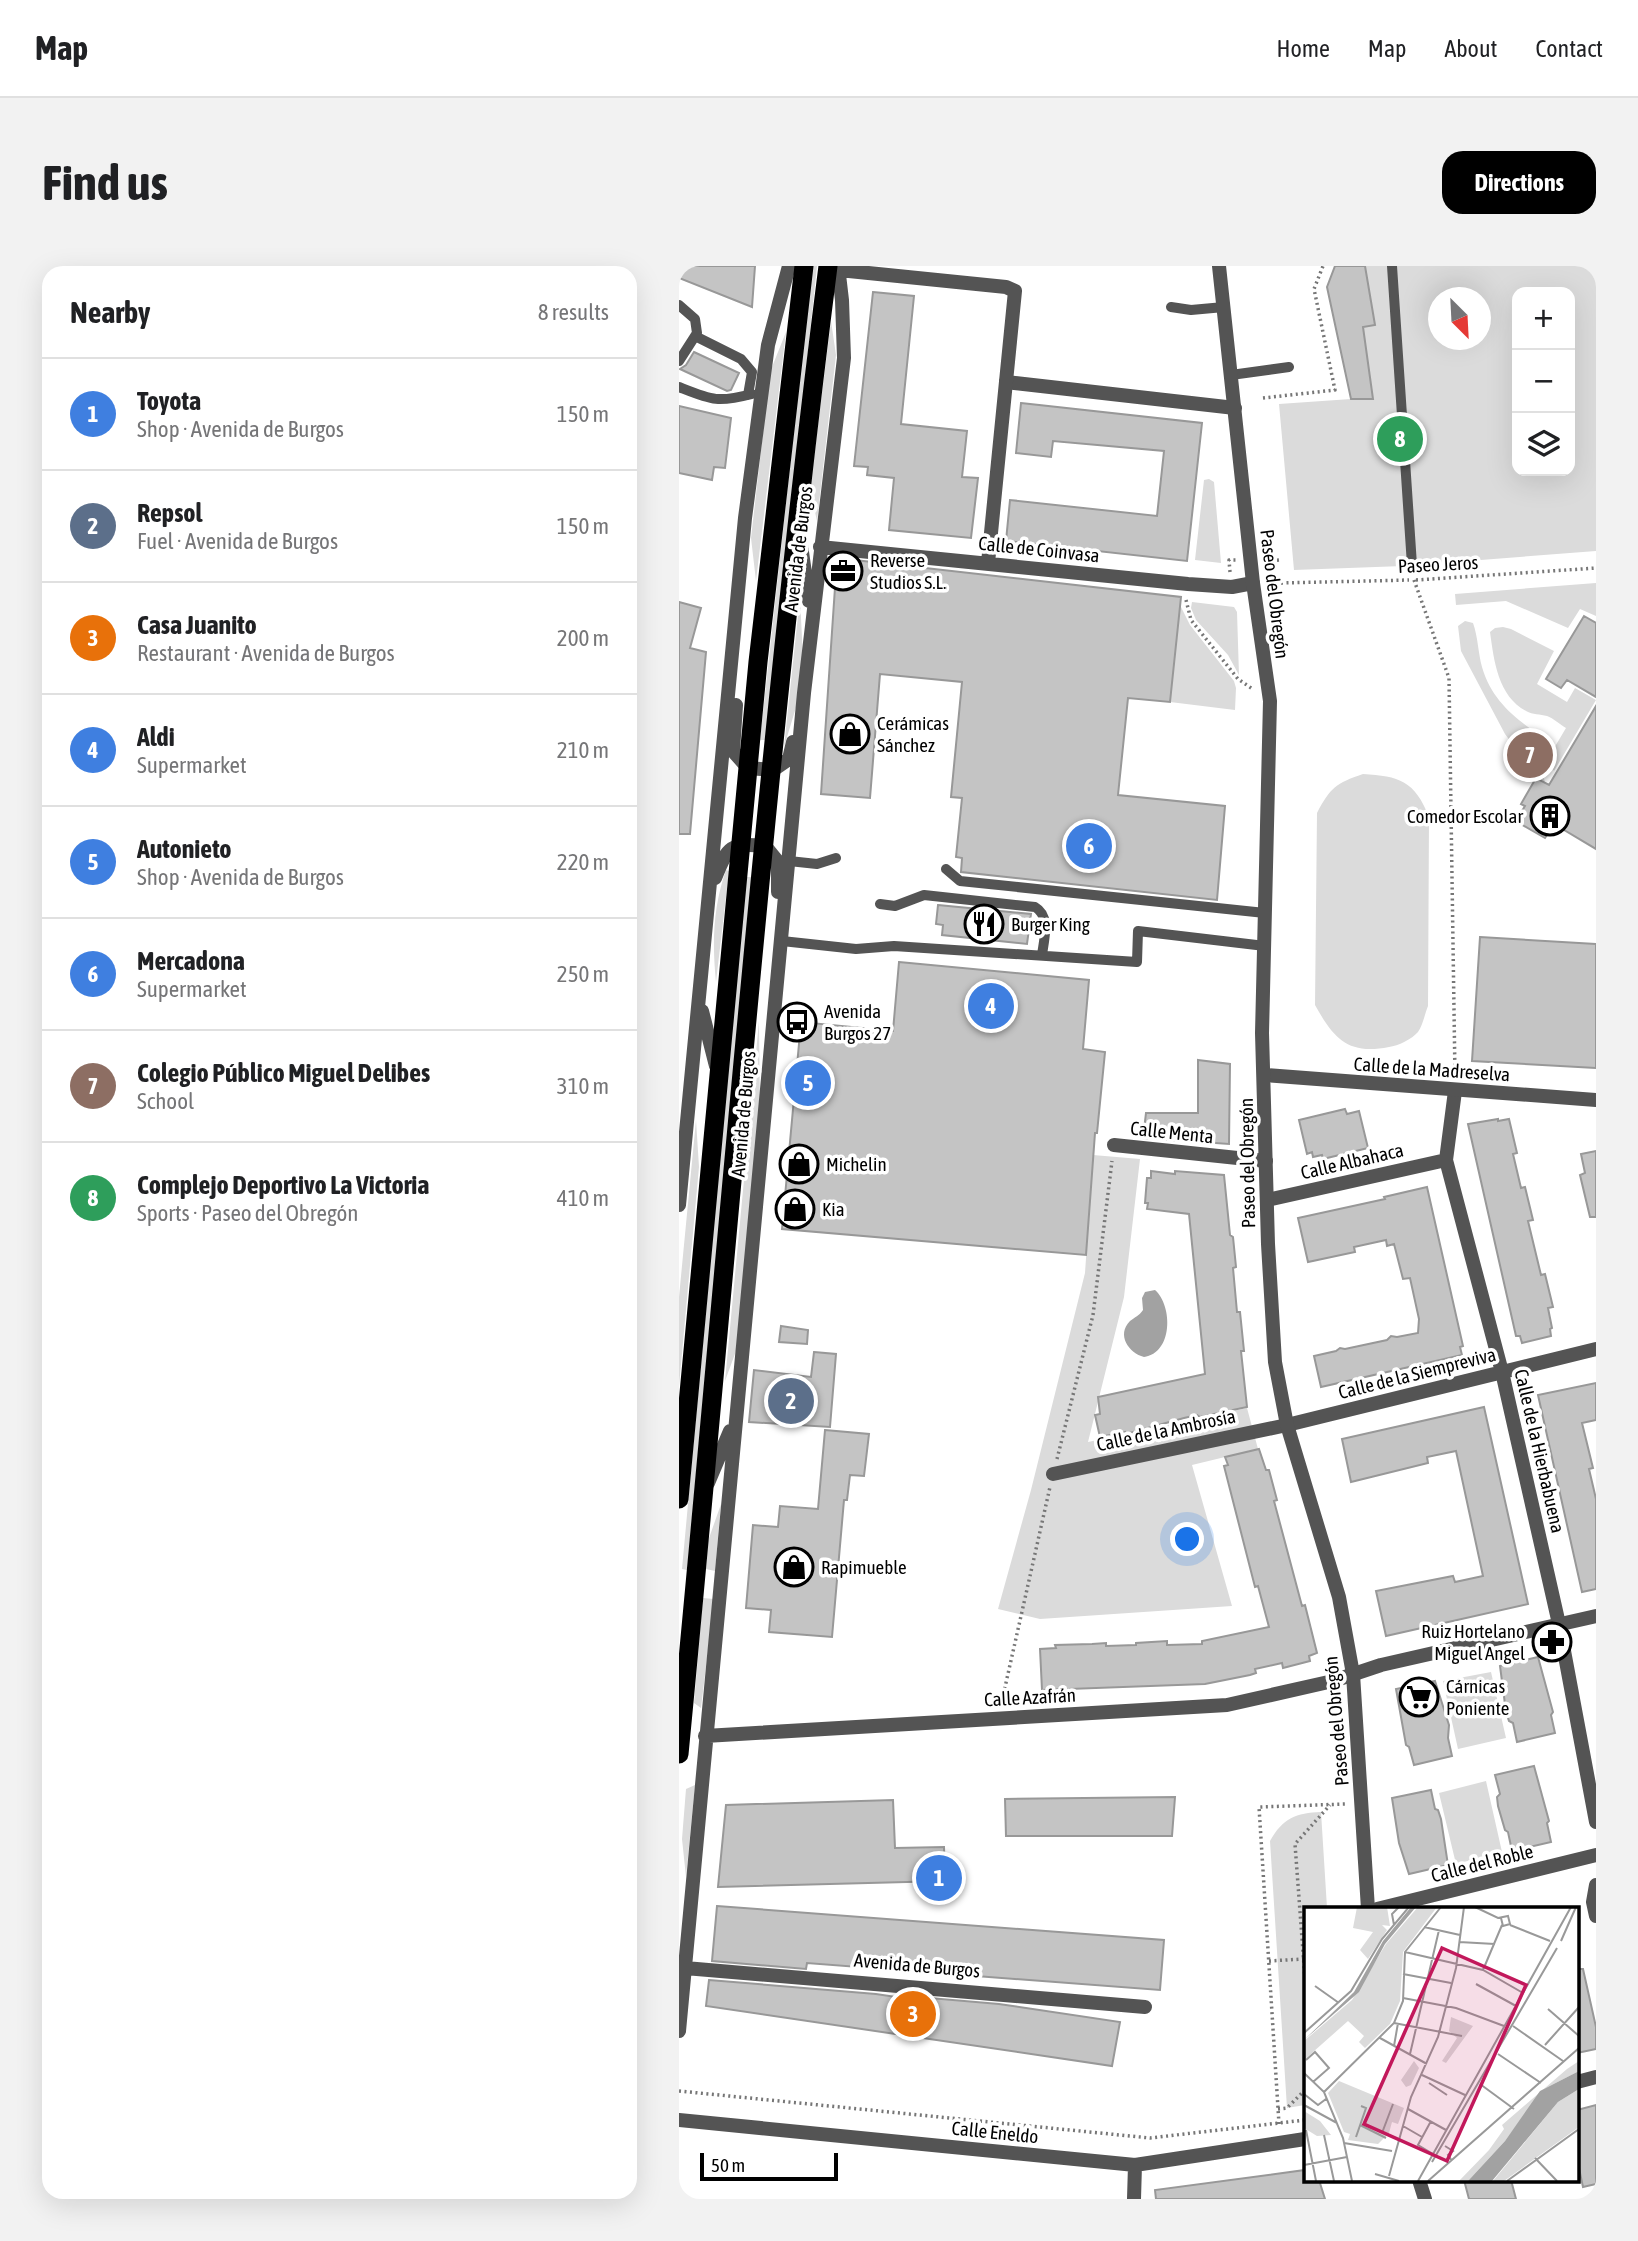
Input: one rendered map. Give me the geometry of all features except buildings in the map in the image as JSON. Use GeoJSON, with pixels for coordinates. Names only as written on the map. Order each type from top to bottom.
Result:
{"type":"FeatureCollection","features":[{"type":"Feature","properties":{"kind":"highway","name":"Avenida de Burgos"},"geometry":{"type":"LineString","coordinates":[[679,1499],[758,662],[804,266]]}},
{"type":"Feature","properties":{"kind":"highway","name":"Avenida de Burgos"},"geometry":{"type":"LineString","coordinates":[[679,1754],[797,520],[835,267]]}},
{"type":"Feature","properties":{"kind":"street"},"geometry":{"type":"LineString","coordinates":[[679,1205],[684,1103],[699,999],[755,394],[789,266]]}},
{"type":"Feature","properties":{"kind":"street","name":"Paseo del Obregón"},"geometry":{"type":"LineString","coordinates":[[1219,266],[1253,583],[1270,701],[1262,1033],[1275,1362],[1287,1425],[1339,1597],[1353,1674],[1368,1907]]}},
{"type":"Feature","properties":{"kind":"street"},"geometry":{"type":"LineString","coordinates":[[835,267],[1006,287],[1015,291],[988,563]]}},
{"type":"Feature","properties":{"kind":"street","name":"Avenida de Burgos"},"geometry":{"type":"LineString","coordinates":[[679,2031],[682,1965],[737,1416],[804,693],[844,358],[842,300],[835,267]]}},
{"type":"Feature","properties":{"kind":"street"},"geometry":{"type":"LineString","coordinates":[[1006,383],[1235,408]]}},
{"type":"Feature","properties":{"kind":"street"},"geometry":{"type":"LineString","coordinates":[[797,520],[811,623]]}},
{"type":"Feature","properties":{"kind":"street","name":"Calle de Coinvasa"},"geometry":{"type":"LineString","coordinates":[[821,547],[1232,587],[1253,583]]}},
{"type":"Feature","properties":{"kind":"street"},"geometry":{"type":"LineString","coordinates":[[741,560],[740,651],[733,751],[748,768],[773,770],[789,758],[804,693]]}},
{"type":"Feature","properties":{"kind":"street"},"geometry":{"type":"LineString","coordinates":[[709,892],[725,854],[740,844],[765,846],[778,862],[768,1092]]}},
{"type":"Feature","properties":{"kind":"street"},"geometry":{"type":"LineString","coordinates":[[699,999],[719,1074]]}},
{"type":"Feature","properties":{"kind":"street","name":"Calle de la Madreselva"},"geometry":{"type":"LineString","coordinates":[[1265,1076],[1596,1100]]}},
{"type":"Feature","properties":{"kind":"street","name":"Calle de la Hierbabuena"},"geometry":{"type":"LineString","coordinates":[[1455,1091],[1446,1160],[1502,1372],[1559,1625],[1596,1822]]}},
{"type":"Feature","properties":{"kind":"street","name":"Calle Menta"},"geometry":{"type":"LineString","coordinates":[[1114,1145],[1266,1161]]}},
{"type":"Feature","properties":{"kind":"street","name":"Calle Albahaca"},"geometry":{"type":"LineString","coordinates":[[1267,1200],[1446,1160]]}},
{"type":"Feature","properties":{"kind":"street","name":"Calle de la Siempreviva"},"geometry":{"type":"LineString","coordinates":[[1287,1425],[1596,1349]]}},
{"type":"Feature","properties":{"kind":"street"},"geometry":{"type":"LineString","coordinates":[[704,1494],[737,1416]]}},
{"type":"Feature","properties":{"kind":"street","name":"Calle de la Ambrosía"},"geometry":{"type":"LineString","coordinates":[[1053,1474],[1287,1425]]}},
{"type":"Feature","properties":{"kind":"street","name":"Calle Azafrán"},"geometry":{"type":"LineString","coordinates":[[705,1737],[1227,1705],[1333,1681],[1381,1665],[1596,1616]]}},
{"type":"Feature","properties":{"kind":"street","name":"Calle del Roble"},"geometry":{"type":"LineString","coordinates":[[1385,1907],[1596,1855]]}},
{"type":"Feature","properties":{"kind":"street"},"geometry":{"type":"LineString","coordinates":[[1596,1885],[1593,1902],[1596,1916]]}},
{"type":"Feature","properties":{"kind":"street","name":"Avenida de Burgos"},"geometry":{"type":"LineString","coordinates":[[682,1965],[1145,2007]]}},
{"type":"Feature","properties":{"kind":"street"},"geometry":{"type":"LineString","coordinates":[[1579,2081],[1596,2077]]}},
{"type":"Feature","properties":{"kind":"street","name":"Calle Eneldo"},"geometry":{"type":"LineString","coordinates":[[679,2120],[1135,2165],[1304,2139]]}},
{"type":"Feature","properties":{"kind":"street"},"geometry":{"type":"LineString","coordinates":[[1134,2199],[1135,2165]]}},
{"type":"Feature","properties":{"kind":"street"},"geometry":{"type":"LineString","coordinates":[[1420,2182],[1425,2199]]}},
{"type":"Feature","properties":{"kind":"lane"},"geometry":{"type":"LineString","coordinates":[[1392,266],[1412,565]]}},
{"type":"Feature","properties":{"kind":"lane"},"geometry":{"type":"LineString","coordinates":[[679,305],[695,319],[697,333],[679,361]]}},
{"type":"Feature","properties":{"kind":"lane"},"geometry":{"type":"LineString","coordinates":[[1171,307],[1191,310],[1224,307]]}},
{"type":"Feature","properties":{"kind":"lane"},"geometry":{"type":"LineString","coordinates":[[679,387],[711,400],[727,401],[755,394],[752,372],[741,359],[695,336]]}},
{"type":"Feature","properties":{"kind":"lane"},"geometry":{"type":"LineString","coordinates":[[1231,375],[1289,367]]}},
{"type":"Feature","properties":{"kind":"lane"},"geometry":{"type":"LineString","coordinates":[[789,861],[817,864],[836,858]]}},
{"type":"Feature","properties":{"kind":"lane"},"geometry":{"type":"LineString","coordinates":[[946,869],[960,881],[1265,913]]}},
{"type":"Feature","properties":{"kind":"lane"},"geometry":{"type":"LineString","coordinates":[[880,904],[895,906],[924,895],[1035,907],[1041,910],[1045,917],[1042,955]]}},
{"type":"Feature","properties":{"kind":"lane"},"geometry":{"type":"LineString","coordinates":[[782,941],[856,949],[894,946],[1137,962],[1139,931],[1265,946]]}},
{"type":"Feature","properties":{"kind":"path"},"geometry":{"type":"LineString","coordinates":[[1263,398],[1335,390],[1314,289],[1323,266]]}},
{"type":"Feature","properties":{"kind":"path","name":"Paseo Jeros"},"geometry":{"type":"LineString","coordinates":[[1281,583],[1414,580],[1596,568]]}},
{"type":"Feature","properties":{"kind":"path"},"geometry":{"type":"LineString","coordinates":[[1414,580],[1449,678],[1455,1091]]}},
{"type":"Feature","properties":{"kind":"path"},"geometry":{"type":"LineString","coordinates":[[1186,599],[1191,620],[1238,679],[1270,701]]}},
{"type":"Feature","properties":{"kind":"path"},"geometry":{"type":"LineString","coordinates":[[997,1718],[1093,1315],[1114,1145]]}},
{"type":"Feature","properties":{"kind":"path"},"geometry":{"type":"LineString","coordinates":[[1282,2143],[1259,1807],[1363,1804]]}},
{"type":"Feature","properties":{"kind":"path"},"geometry":{"type":"LineString","coordinates":[[1269,1961],[1304,1959],[1295,1844],[1330,1805]]}},
{"type":"Feature","properties":{"kind":"path"},"geometry":{"type":"LineString","coordinates":[[679,2091],[1150,2138],[1304,2120]]}},
{"type":"Feature","properties":{"kind":"path"},"geometry":{"type":"LineString","coordinates":[[1278,2109],[1287,2108],[1304,2091]]}},
{"type":"Feature","properties":{"kind":"shaded area"},"geometry":{"type":"Polygon","coordinates":[[[812,266],[817,266],[767,740],[760,740],[812,266]]]}},
{"type":"Feature","properties":{"kind":"shaded area"},"geometry":{"type":"Polygon","coordinates":[[[1335,266],[1596,266],[1596,551],[1403,566],[1294,570],[1279,404],[1351,399],[1327,287],[1335,266]]]}},
{"type":"Feature","properties":{"kind":"shaded area"},"geometry":{"type":"Polygon","coordinates":[[[831,321],[836,355],[817,521],[810,489],[831,321]]]}},
{"type":"Feature","properties":{"kind":"shaded area"},"geometry":{"type":"Polygon","coordinates":[[[786,332],[756,581],[751,538],[770,372],[786,332]]]}},
{"type":"Feature","properties":{"kind":"shaded area"},"geometry":{"type":"Polygon","coordinates":[[[1204,480],[1214,482],[1221,563],[1195,560],[1204,480]]]}},
{"type":"Feature","properties":{"kind":"shaded area"},"geometry":{"type":"Polygon","coordinates":[[[1596,583],[1596,616],[1580,609],[1568,628],[1506,601],[1456,605],[1455,594],[1596,583]]]}},
{"type":"Feature","properties":{"kind":"shaded area"},"geometry":{"type":"Polygon","coordinates":[[[800,597],[803,659],[797,704],[784,747],[800,597]]]}},
{"type":"Feature","properties":{"kind":"shaded area"},"geometry":{"type":"Polygon","coordinates":[[[1192,602],[1234,607],[1237,612],[1239,675],[1228,655],[1196,620],[1191,608],[1192,602]]]}},
{"type":"Feature","properties":{"kind":"shaded area"},"geometry":{"type":"Polygon","coordinates":[[[1180,605],[1190,625],[1234,681],[1235,710],[1170,702],[1180,605]]]}},
{"type":"Feature","properties":{"kind":"shaded area"},"geometry":{"type":"Polygon","coordinates":[[[1465,621],[1473,623],[1482,667],[1492,690],[1506,708],[1542,737],[1545,782],[1537,777],[1505,734],[1461,651],[1458,626],[1465,621]]]}},
{"type":"Feature","properties":{"kind":"shaded area"},"geometry":{"type":"Polygon","coordinates":[[[1503,627],[1554,651],[1537,684],[1567,702],[1575,688],[1596,700],[1554,771],[1547,760],[1566,728],[1549,717],[1526,711],[1503,687],[1493,654],[1490,632],[1503,627]]]}},
{"type":"Feature","properties":{"kind":"shaded area"},"geometry":{"type":"Polygon","coordinates":[[[1363,774],[1387,776],[1404,783],[1418,795],[1429,817],[1428,1006],[1418,1032],[1409,1040],[1375,1049],[1363,1049],[1344,1042],[1329,1027],[1315,1005],[1317,813],[1335,788],[1346,780],[1363,774]]]}},
{"type":"Feature","properties":{"kind":"shaded area"},"geometry":{"type":"Polygon","coordinates":[[[726,870],[729,871],[716,982],[715,925],[718,898],[726,870]]]}},
{"type":"Feature","properties":{"kind":"shaded area"},"geometry":{"type":"Polygon","coordinates":[[[746,877],[752,877],[687,1570],[682,1569],[746,877]]]}},
{"type":"Feature","properties":{"kind":"shaded area"},"geometry":{"type":"Polygon","coordinates":[[[759,1021],[760,1112],[736,1351],[725,1381],[759,1021]]]}},
{"type":"Feature","properties":{"kind":"shaded area"},"geometry":{"type":"Polygon","coordinates":[[[696,1120],[699,1167],[679,1386],[679,1297],[696,1120]]]}},
{"type":"Feature","properties":{"kind":"shaded area"},"geometry":{"type":"Polygon","coordinates":[[[1093,1155],[1140,1159],[1124,1297],[1088,1442],[1247,1408],[1258,1449],[1192,1465],[1232,1606],[1040,1619],[998,1609],[1031,1490],[1085,1273],[1093,1155]]]}},
{"type":"Feature","properties":{"kind":"shaded area"},"geometry":{"type":"Polygon","coordinates":[[[1155,1290],[1165,1307],[1167,1328],[1160,1347],[1154,1354],[1144,1357],[1129,1348],[1124,1332],[1130,1321],[1143,1310],[1142,1298],[1145,1292],[1155,1290]]]}},
{"type":"Feature","properties":{"kind":"shaded area"},"geometry":{"type":"Polygon","coordinates":[[[721,1504],[715,1571],[706,1569],[708,1541],[721,1504]]]}},
{"type":"Feature","properties":{"kind":"shaded area"},"geometry":{"type":"Polygon","coordinates":[[[703,1598],[714,1599],[701,1708],[694,1703],[703,1598]]]}},
{"type":"Feature","properties":{"kind":"shaded area"},"geometry":{"type":"Polygon","coordinates":[[[1491,1672],[1506,1738],[1458,1749],[1443,1681],[1491,1672]]]}},
{"type":"Feature","properties":{"kind":"shaded area"},"geometry":{"type":"Polygon","coordinates":[[[1486,1781],[1502,1852],[1456,1864],[1439,1793],[1486,1781]]]}},
{"type":"Feature","properties":{"kind":"shaded area"},"geometry":{"type":"Polygon","coordinates":[[[695,1785],[686,1877],[682,1839],[686,1789],[695,1785]]]}},
{"type":"Feature","properties":{"kind":"shaded area"},"geometry":{"type":"Polygon","coordinates":[[[1321,1812],[1327,1907],[1304,1907],[1304,2105],[1287,2108],[1270,1841],[1285,1822],[1304,1814],[1321,1812]]]}},
{"type":"Feature","properties":{"kind":"place","name":"Complejo Deportivo La Victoria"},"geometry":{"type":"Point","coordinates":[1400,439]}},
{"type":"Feature","properties":{"kind":"place","name":"Reverse Studios S.L."},"geometry":{"type":"Point","coordinates":[843,571]}},
{"type":"Feature","properties":{"kind":"place","name":"Cerámicas Sánchez"},"geometry":{"type":"Point","coordinates":[850,734]}},
{"type":"Feature","properties":{"kind":"place","name":"Colegio Público Miguel Delibes"},"geometry":{"type":"Point","coordinates":[1530,755]}},
{"type":"Feature","properties":{"kind":"place","name":"Comedor Escolar"},"geometry":{"type":"Point","coordinates":[1550,816]}},
{"type":"Feature","properties":{"kind":"place","name":"Mercadona"},"geometry":{"type":"Point","coordinates":[1089,846]}},
{"type":"Feature","properties":{"kind":"place","name":"Burger King"},"geometry":{"type":"Point","coordinates":[984,924]}},
{"type":"Feature","properties":{"kind":"place","name":"Aldi"},"geometry":{"type":"Point","coordinates":[991,1006]}},
{"type":"Feature","properties":{"kind":"place","name":"Avenida Burgos 27"},"geometry":{"type":"Point","coordinates":[797,1022]}},
{"type":"Feature","properties":{"kind":"place","name":"Autonieto"},"geometry":{"type":"Point","coordinates":[808,1083]}},
{"type":"Feature","properties":{"kind":"place","name":"Michelin"},"geometry":{"type":"Point","coordinates":[799,1164]}},
{"type":"Feature","properties":{"kind":"place","name":"Kia"},"geometry":{"type":"Point","coordinates":[795,1209]}},
{"type":"Feature","properties":{"kind":"place","name":"Repsol"},"geometry":{"type":"Point","coordinates":[791,1401]}},
{"type":"Feature","properties":{"kind":"place","name":"Rapimueble"},"geometry":{"type":"Point","coordinates":[794,1567]}},
{"type":"Feature","properties":{"kind":"place","name":"Ruiz Hortelano Miguel Angel"},"geometry":{"type":"Point","coordinates":[1552,1642]}},
{"type":"Feature","properties":{"kind":"place","name":"Cárnicas Poniente"},"geometry":{"type":"Point","coordinates":[1419,1697]}},
{"type":"Feature","properties":{"kind":"place","name":"Toyota"},"geometry":{"type":"Point","coordinates":[939,1878]}},
{"type":"Feature","properties":{"kind":"place","name":"Casa Juanito"},"geometry":{"type":"Point","coordinates":[913,2014]}}]}
